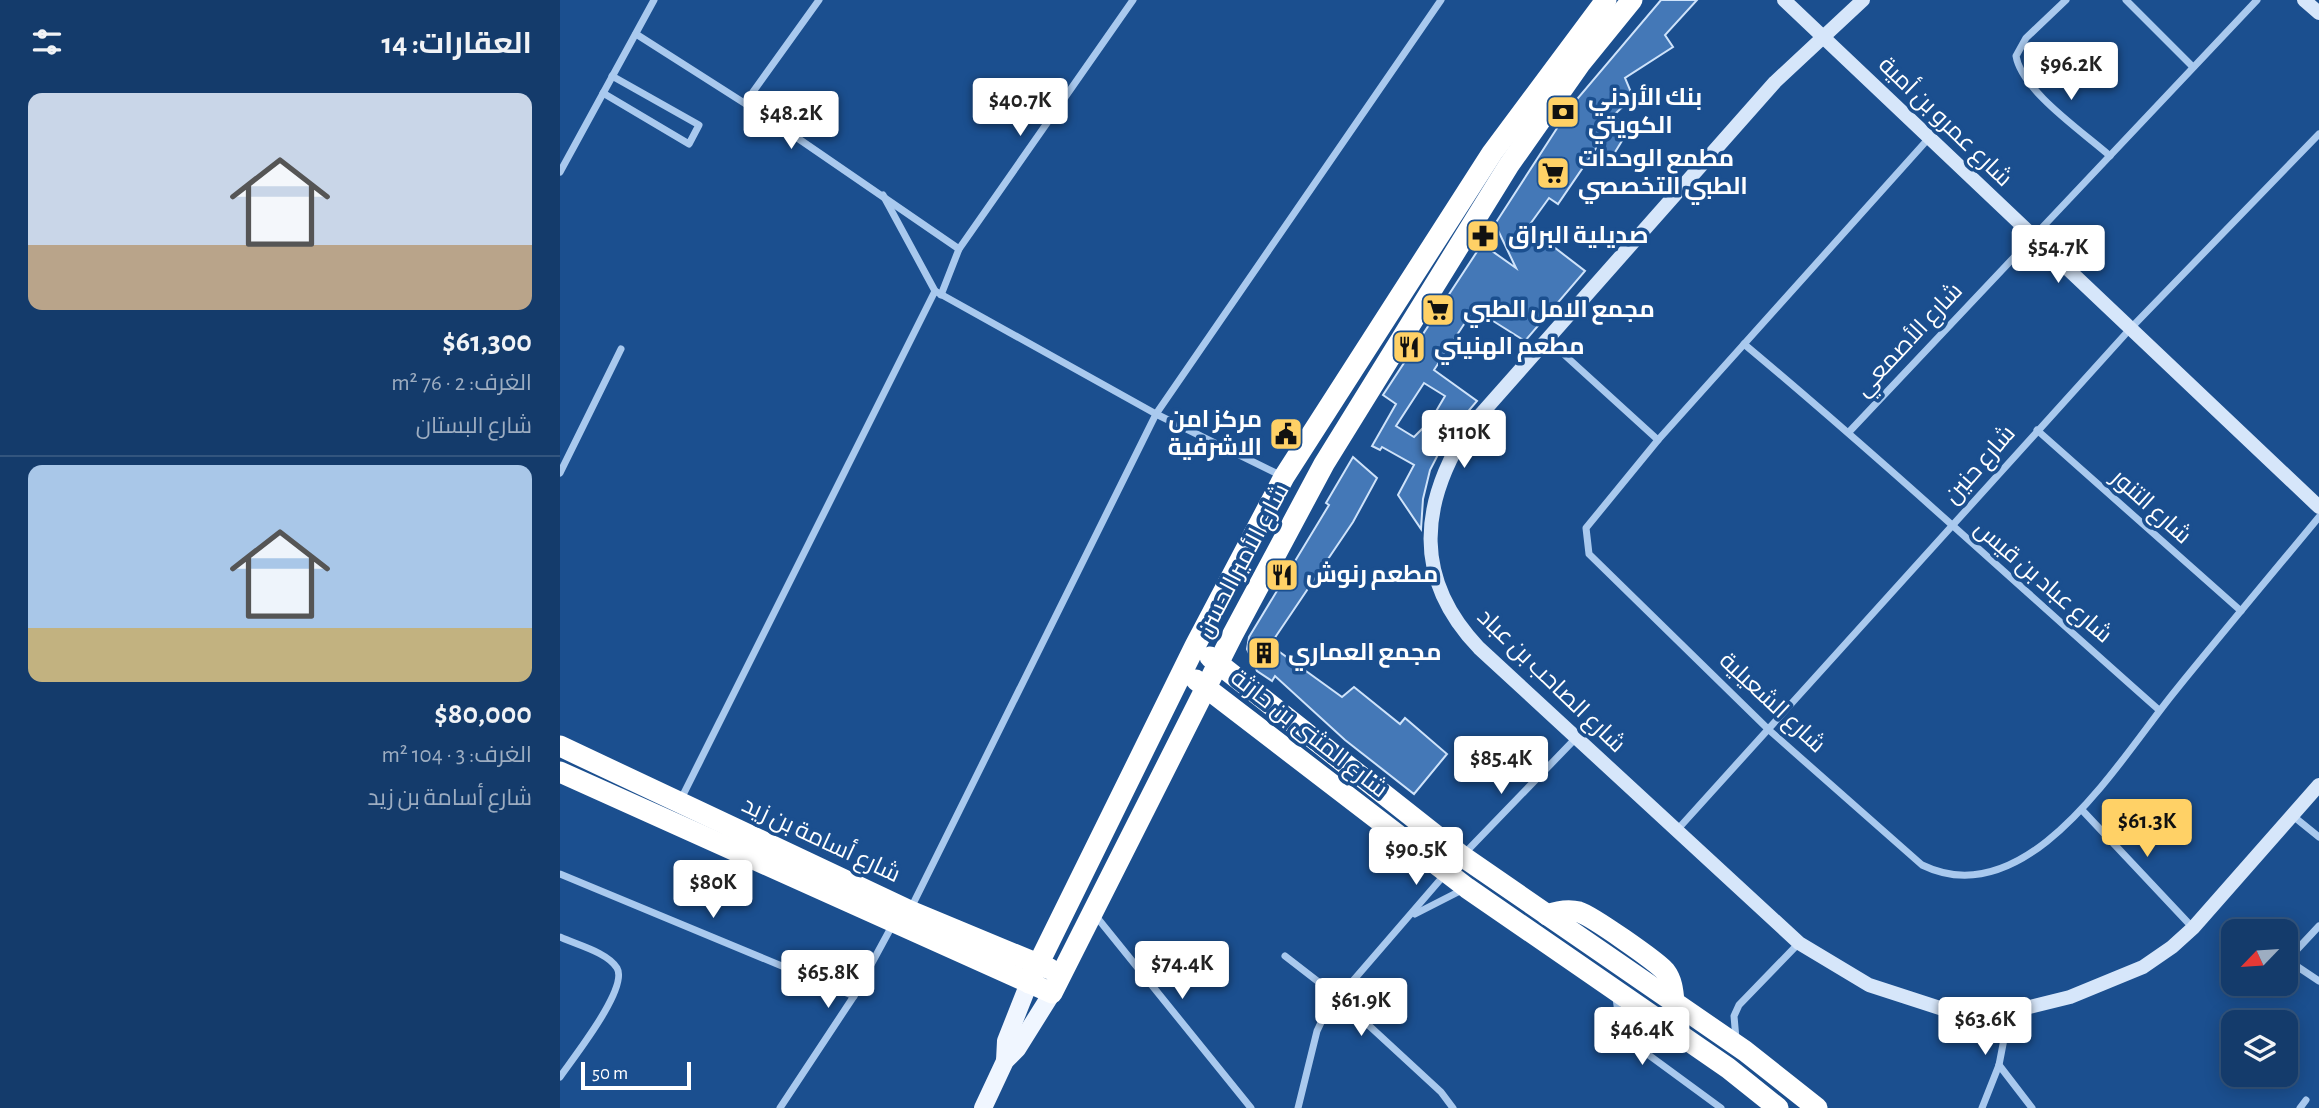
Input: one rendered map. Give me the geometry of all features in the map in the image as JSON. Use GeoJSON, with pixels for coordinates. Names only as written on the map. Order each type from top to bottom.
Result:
{"type":"FeatureCollection","features":[{"type":"Feature","properties":{"kind":"highway","name":"شارع الأمير الحسن"},"geometry":{"type":"LineString","coordinates":[[1033,974],[1195,646],[1284,477],[1492,153],[1606,0]]}},
{"type":"Feature","properties":{"kind":"highway","name":"شارع الأمير الحسن"},"geometry":{"type":"LineString","coordinates":[[1057,983],[1233,634],[1324,464],[1509,165],[1580,64],[1632,0]]}},
{"type":"Feature","properties":{"kind":"highway"},"geometry":{"type":"LineString","coordinates":[[1300,450],[1324,464]]}},
{"type":"Feature","properties":{"kind":"highway"},"geometry":{"type":"LineString","coordinates":[[1233,634],[1237,669],[1247,686]]}},
{"type":"Feature","properties":{"kind":"highway","name":"شارع المثنى بن حارثة"},"geometry":{"type":"LineString","coordinates":[[1195,646],[1462,856],[1745,1051],[1817,1108]]}},
{"type":"Feature","properties":{"kind":"highway","name":"شارع المثنى بن حارثة"},"geometry":{"type":"LineString","coordinates":[[1183,670],[1467,888],[1728,1068],[1779,1108]]}},
{"type":"Feature","properties":{"kind":"highway"},"geometry":{"type":"LineString","coordinates":[[1186,726],[1212,711],[1232,709]]}},
{"type":"Feature","properties":{"kind":"highway","name":"شارع أسامة بن زيد"},"geometry":{"type":"LineString","coordinates":[[560,747],[679,802],[902,917],[1012,954],[1033,974]]}},
{"type":"Feature","properties":{"kind":"highway","name":"شارع أسامة بن زيد"},"geometry":{"type":"LineString","coordinates":[[560,772],[1057,983]]}},
{"type":"Feature","properties":{"kind":"highway"},"geometry":{"type":"LineString","coordinates":[[1012,954],[1027,955],[1037,951],[1049,939]]}},
{"type":"Feature","properties":{"kind":"main road","name":"شارع الأمير الحسن"},"geometry":{"type":"LineString","coordinates":[[1005,1061],[1006,1041],[1033,974]]}},
{"type":"Feature","properties":{"kind":"main road","name":"شارع الأمير الحسن"},"geometry":{"type":"LineString","coordinates":[[982,1108],[1005,1061],[1017,1049],[1057,983]]}},
{"type":"Feature","properties":{"kind":"street"},"geometry":{"type":"LineString","coordinates":[[560,172],[654,0]]}},
{"type":"Feature","properties":{"kind":"street"},"geometry":{"type":"LineString","coordinates":[[746,103],[819,0]]}},
{"type":"Feature","properties":{"kind":"street"},"geometry":{"type":"LineString","coordinates":[[679,802],[959,250],[1133,0]]}},
{"type":"Feature","properties":{"kind":"street"},"geometry":{"type":"LineString","coordinates":[[780,1108],[902,917],[1156,414],[1441,0]]}},
{"type":"Feature","properties":{"kind":"street","name":"شارع عمرو بن أمية"},"geometry":{"type":"LineString","coordinates":[[1784,0],[2319,507]]}},
{"type":"Feature","properties":{"kind":"street","name":"شارع الصاحب بن عباد"},"geometry":{"type":"LineString","coordinates":[[1863,0],[1775,82],[1481,413],[1446,468],[1433,513],[1432,561],[1440,594],[1456,623],[1575,739],[1678,829],[1799,943],[1869,985],[1935,1008],[1969,1014],[2010,1012],[2070,997],[2143,967],[2193,928],[2319,785]]}},
{"type":"Feature","properties":{"kind":"street"},"geometry":{"type":"LineString","coordinates":[[2066,0],[2026,38],[2015,56],[2018,68],[2029,83],[2110,156]]}},
{"type":"Feature","properties":{"kind":"street"},"geometry":{"type":"LineString","coordinates":[[2126,0],[2193,67]]}},
{"type":"Feature","properties":{"kind":"street","name":"شارع الأصمعي"},"geometry":{"type":"LineString","coordinates":[[1849,432],[2257,0]]}},
{"type":"Feature","properties":{"kind":"street"},"geometry":{"type":"LineString","coordinates":[[2304,0],[2319,13]]}},
{"type":"Feature","properties":{"kind":"street"},"geometry":{"type":"LineString","coordinates":[[636,34],[746,103],[959,250]]}},
{"type":"Feature","properties":{"kind":"street"},"geometry":{"type":"LineString","coordinates":[[603,93],[689,144],[699,125],[612,76]]}},
{"type":"Feature","properties":{"kind":"street","name":"شارع حنين"},"geometry":{"type":"LineString","coordinates":[[1678,829],[2130,329],[2319,134]]}},
{"type":"Feature","properties":{"kind":"street","name":"شارع الشعيلية"},"geometry":{"type":"LineString","coordinates":[[1929,138],[1658,440],[1586,527],[1589,554],[1769,730],[1922,865],[1941,874],[1960,877],[1980,875],[2002,867],[2048,840],[2082,810],[2160,710],[2319,517]]}},
{"type":"Feature","properties":{"kind":"street"},"geometry":{"type":"LineString","coordinates":[[883,195],[938,293],[1156,414],[1284,477]]}},
{"type":"Feature","properties":{"kind":"street"},"geometry":{"type":"LineString","coordinates":[[1546,339],[1658,440]]}},
{"type":"Feature","properties":{"kind":"street","name":"شارع عباد بن قيس"},"geometry":{"type":"LineString","coordinates":[[1744,344],[1849,432],[1951,528],[2160,710]]}},
{"type":"Feature","properties":{"kind":"street"},"geometry":{"type":"LineString","coordinates":[[560,472],[621,349]]}},
{"type":"Feature","properties":{"kind":"street","name":"شارع التنور"},"geometry":{"type":"LineString","coordinates":[[2037,430],[2241,611]]}},
{"type":"Feature","properties":{"kind":"street"},"geometry":{"type":"LineString","coordinates":[[1298,1108],[1317,1031],[1338,997],[1446,872],[1575,739]]}},
{"type":"Feature","properties":{"kind":"street"},"geometry":{"type":"LineString","coordinates":[[2082,810],[2193,928]]}},
{"type":"Feature","properties":{"kind":"street"},"geometry":{"type":"LineString","coordinates":[[2293,816],[2319,837]]}},
{"type":"Feature","properties":{"kind":"street"},"geometry":{"type":"LineString","coordinates":[[560,874],[854,996]]}},
{"type":"Feature","properties":{"kind":"street"},"geometry":{"type":"LineString","coordinates":[[1406,920],[1467,888]]}},
{"type":"Feature","properties":{"kind":"street"},"geometry":{"type":"LineString","coordinates":[[1092,912],[1251,1108]]}},
{"type":"Feature","properties":{"kind":"street"},"geometry":{"type":"LineString","coordinates":[[2319,926],[2291,956],[2295,964],[2319,981]]}},
{"type":"Feature","properties":{"kind":"street"},"geometry":{"type":"LineString","coordinates":[[560,937],[610,961],[618,969],[620,985],[560,1077]]}},
{"type":"Feature","properties":{"kind":"street"},"geometry":{"type":"LineString","coordinates":[[1745,1051],[1733,1029],[1739,1005],[1799,943]]}},
{"type":"Feature","properties":{"kind":"street"},"geometry":{"type":"LineString","coordinates":[[1285,956],[1338,997],[1441,1091],[1453,1108]]}},
{"type":"Feature","properties":{"kind":"street"},"geometry":{"type":"LineString","coordinates":[[1616,993],[1619,1020],[1631,1042],[1721,1108]]}},
{"type":"Feature","properties":{"kind":"street"},"geometry":{"type":"LineString","coordinates":[[1982,1108],[1999,1065],[2010,1012]]}},
{"type":"Feature","properties":{"kind":"street"},"geometry":{"type":"LineString","coordinates":[[1999,1065],[2032,1108]]}},
{"type":"Feature","properties":{"kind":"street"},"geometry":{"type":"LineString","coordinates":[[2300,1108],[2306,1100]]}},
{"type":"Feature","properties":{"kind":"building"},"geometry":{"type":"Polygon","coordinates":[[[1661,0],[1697,0],[1665,35],[1673,47],[1625,78],[1633,97],[1615,114],[1625,136],[1612,157],[1597,147],[1558,204],[1549,198],[1528,227],[1585,271],[1525,341],[1474,309],[1434,370],[1477,401],[1448,435],[1430,470],[1423,499],[1421,529],[1398,495],[1414,465],[1382,447],[1380,450],[1372,446],[1396,404],[1383,395],[1482,244],[1516,268],[1495,224],[1572,105],[1661,0]],[[1424,383],[1396,426],[1414,437],[1423,428],[1425,430],[1445,396],[1424,383]]]}},
{"type":"Feature","properties":{"kind":"building"},"geometry":{"type":"Polygon","coordinates":[[[1353,457],[1377,478],[1353,522],[1270,645],[1342,697],[1354,687],[1400,724],[1405,718],[1447,754],[1414,794],[1345,740],[1275,676],[1272,681],[1257,671],[1247,649],[1249,637],[1329,505],[1326,503],[1353,457]]]}},
{"type":"Feature","properties":{"kind":"place","name":"بنك الأردني الكويتي"},"geometry":{"type":"Point","coordinates":[1563,112]}},
{"type":"Feature","properties":{"kind":"place","name":"مطمع الوحدات الطبي التخصصي"},"geometry":{"type":"Point","coordinates":[1553,173]}},
{"type":"Feature","properties":{"kind":"place","name":"صديلية البراق"},"geometry":{"type":"Point","coordinates":[1483,236]}},
{"type":"Feature","properties":{"kind":"place","name":"مجمع الامل الطبي"},"geometry":{"type":"Point","coordinates":[1438,310]}},
{"type":"Feature","properties":{"kind":"place","name":"مطعم الهنيني"},"geometry":{"type":"Point","coordinates":[1409,347]}},
{"type":"Feature","properties":{"kind":"place","name":"مركز امن الاشرفية"},"geometry":{"type":"Point","coordinates":[1286,434]}},
{"type":"Feature","properties":{"kind":"place","name":"مطعم رنوش"},"geometry":{"type":"Point","coordinates":[1282,575]}},
{"type":"Feature","properties":{"kind":"place","name":"مجمع العماري"},"geometry":{"type":"Point","coordinates":[1264,653]}}]}
